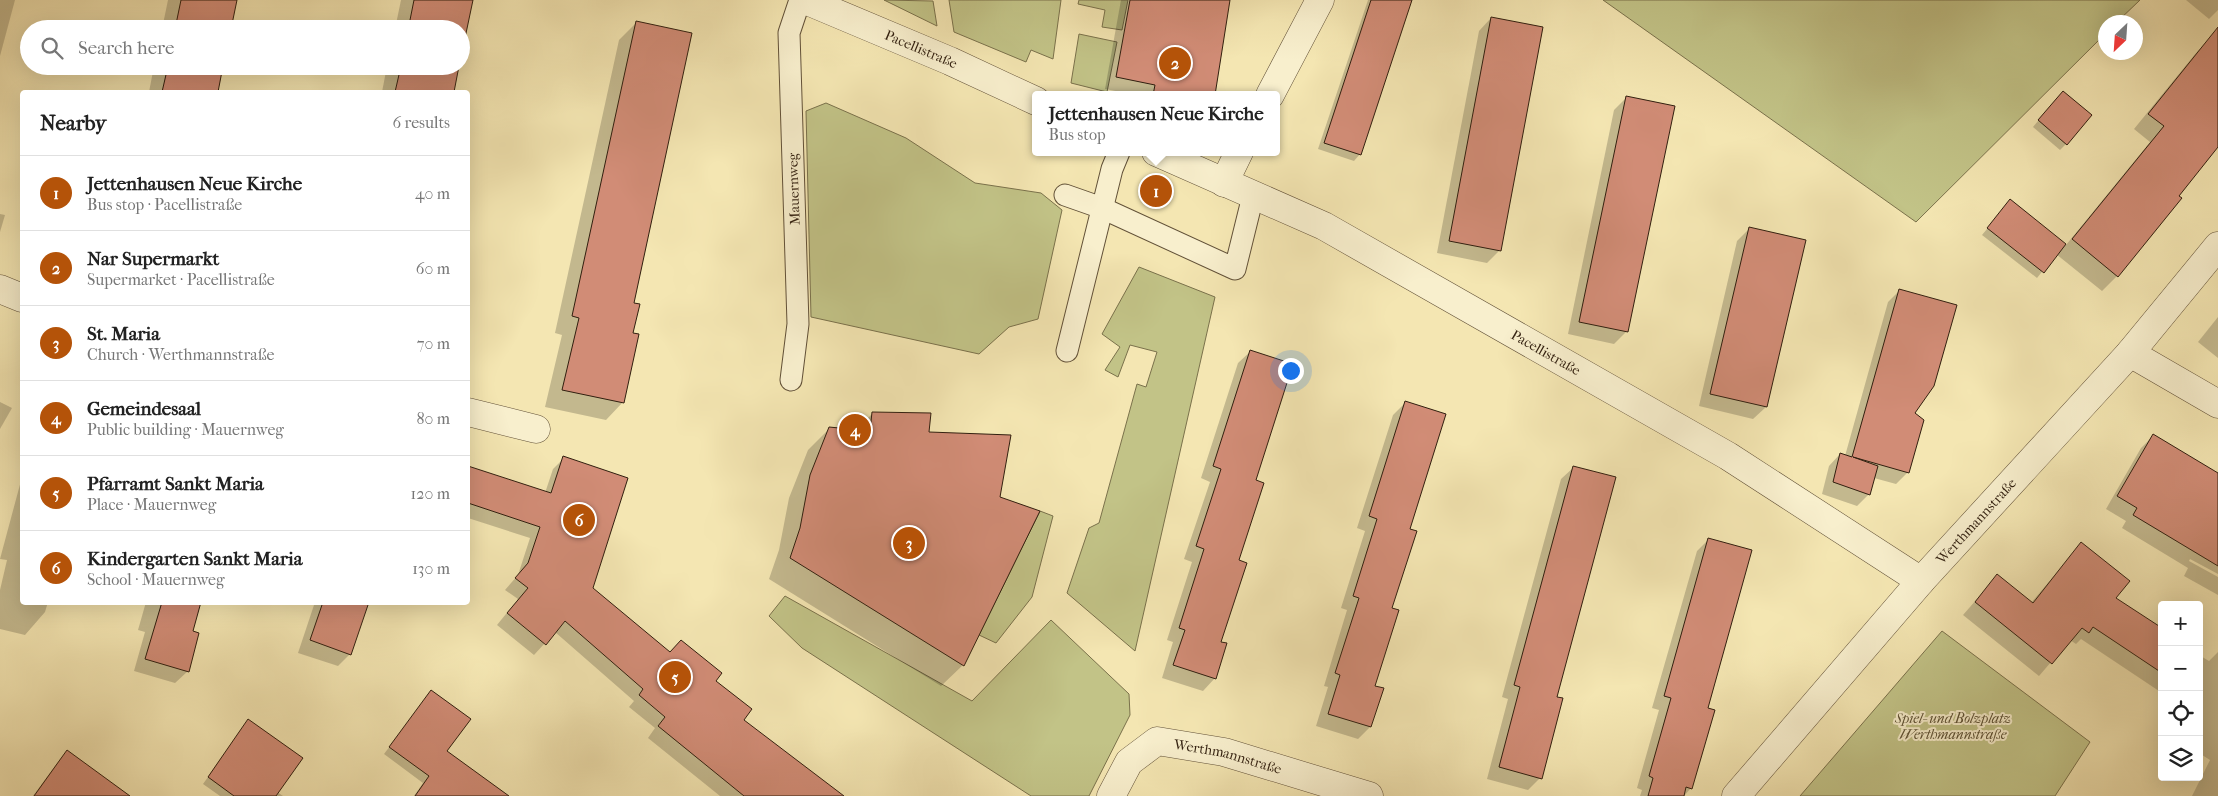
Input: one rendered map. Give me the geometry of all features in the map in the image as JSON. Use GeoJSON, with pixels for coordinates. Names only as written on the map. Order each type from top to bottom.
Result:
{"type":"FeatureCollection","features":[{"type":"Feature","properties":{"kind":"street","name":"Pacellistraße"},"geometry":{"type":"LineString","coordinates":[[805,0],[1032,99]]}},
{"type":"Feature","properties":{"kind":"street"},"geometry":{"type":"LineString","coordinates":[[1272,91],[1320,0]]}},
{"type":"Feature","properties":{"kind":"street","name":"Pacellistraße"},"geometry":{"type":"LineString","coordinates":[[1165,156],[1252,196],[1324,226],[1728,456],[1921,580]]}},
{"type":"Feature","properties":{"kind":"street"},"geometry":{"type":"LineString","coordinates":[[1224,183],[1238,156]]}},
{"type":"Feature","properties":{"kind":"street","name":"Werthmannstraße"},"geometry":{"type":"LineString","coordinates":[[1736,796],[1921,580],[2130,353],[2218,246]]}},
{"type":"Feature","properties":{"kind":"street"},"geometry":{"type":"LineString","coordinates":[[0,289],[20,297]]}},
{"type":"Feature","properties":{"kind":"street"},"geometry":{"type":"LineString","coordinates":[[2130,353],[2218,404]]}},
{"type":"Feature","properties":{"kind":"street"},"geometry":{"type":"LineString","coordinates":[[470,412],[536,429]]}},
{"type":"Feature","properties":{"kind":"street","name":"Werthmannstraße"},"geometry":{"type":"LineString","coordinates":[[1111,796],[1129,762],[1156,741],[1224,752],[1369,796]]}},
{"type":"Feature","properties":{"kind":"lane","name":"Mauernweg"},"geometry":{"type":"LineString","coordinates":[[791,380],[798,324],[789,33],[800,0]]}},
{"type":"Feature","properties":{"kind":"lane"},"geometry":{"type":"LineString","coordinates":[[1067,351],[1112,169],[1118,156]]}},
{"type":"Feature","properties":{"kind":"lane"},"geometry":{"type":"LineString","coordinates":[[1065,195],[1102,208],[1235,269],[1252,196]]}},
{"type":"Feature","properties":{"kind":"green space"},"geometry":{"type":"Polygon","coordinates":[[[884,0],[933,1],[937,26],[884,0]]]}},
{"type":"Feature","properties":{"kind":"green space"},"geometry":{"type":"Polygon","coordinates":[[[949,0],[1061,0],[1053,59],[1031,50],[1026,62],[954,32],[949,0]]]}},
{"type":"Feature","properties":{"kind":"green space"},"geometry":{"type":"Polygon","coordinates":[[[1079,0],[1128,0],[1122,30],[1102,27],[1105,10],[1078,4],[1079,0]]]}},
{"type":"Feature","properties":{"kind":"green space"},"geometry":{"type":"Polygon","coordinates":[[[1603,0],[2140,0],[2124,15],[2098,15],[2098,41],[1916,222],[1603,0]]]}},
{"type":"Feature","properties":{"kind":"green space"},"geometry":{"type":"Polygon","coordinates":[[[1079,34],[1117,42],[1107,91],[1071,83],[1079,34]]]}},
{"type":"Feature","properties":{"kind":"green space"},"geometry":{"type":"Polygon","coordinates":[[[826,103],[906,138],[975,183],[1041,193],[1062,210],[1038,319],[1009,327],[979,354],[811,317],[806,111],[826,103]]]}},
{"type":"Feature","properties":{"kind":"green space"},"geometry":{"type":"Polygon","coordinates":[[[1139,267],[1215,297],[1135,651],[1067,593],[1089,528],[1099,523],[1137,384],[1146,387],[1157,352],[1130,345],[1118,377],[1105,370],[1120,347],[1102,334],[1139,267]]]}},
{"type":"Feature","properties":{"kind":"green space"},"geometry":{"type":"Polygon","coordinates":[[[1040,511],[1053,516],[1032,597],[996,643],[979,635],[1040,511]]]}},
{"type":"Feature","properties":{"kind":"green space"},"geometry":{"type":"Polygon","coordinates":[[[785,596],[972,701],[1051,620],[1129,694],[1130,715],[1089,796],[1031,796],[802,648],[769,616],[785,596]]]}},
{"type":"Feature","properties":{"kind":"green space","name":"Spiel- und Bolzplatz Werthmannstraße"},"geometry":{"type":"Polygon","coordinates":[[[1942,631],[2090,742],[2055,796],[1800,796],[1942,631]]]}},
{"type":"Feature","properties":{"kind":"building"},"geometry":{"type":"Polygon","coordinates":[[[181,0],[237,0],[233,20],[177,20],[181,0]]]}},
{"type":"Feature","properties":{"kind":"building"},"geometry":{"type":"Polygon","coordinates":[[[414,0],[473,0],[469,20],[410,20],[414,0]]]}},
{"type":"Feature","properties":{"kind":"building"},"geometry":{"type":"Polygon","coordinates":[[[1130,0],[1230,0],[1216,91],[1154,91],[1155,85],[1116,77],[1130,0]]]}},
{"type":"Feature","properties":{"kind":"building"},"geometry":{"type":"Polygon","coordinates":[[[1371,0],[1412,0],[1361,155],[1324,143],[1371,0]]]}},
{"type":"Feature","properties":{"kind":"building"},"geometry":{"type":"Polygon","coordinates":[[[1491,17],[1543,27],[1501,251],[1449,241],[1491,17]]]}},
{"type":"Feature","properties":{"kind":"building"},"geometry":{"type":"Polygon","coordinates":[[[636,21],[692,33],[634,303],[640,304],[633,333],[639,334],[624,403],[562,390],[579,318],[572,316],[636,21]]]}},
{"type":"Feature","properties":{"kind":"building"},"geometry":{"type":"Polygon","coordinates":[[[2218,27],[2218,147],[2179,196],[2182,198],[2118,277],[2072,239],[2164,126],[2148,114],[2218,27]]]}},
{"type":"Feature","properties":{"kind":"building"},"geometry":{"type":"Polygon","coordinates":[[[166,75],[221,75],[218,90],[162,90],[166,75]]]}},
{"type":"Feature","properties":{"kind":"building"},"geometry":{"type":"Polygon","coordinates":[[[399,75],[457,75],[454,90],[395,90],[399,75]]]}},
{"type":"Feature","properties":{"kind":"building"},"geometry":{"type":"Polygon","coordinates":[[[2063,91],[2092,115],[2067,145],[2038,120],[2063,91]]]}},
{"type":"Feature","properties":{"kind":"building"},"geometry":{"type":"Polygon","coordinates":[[[1626,96],[1675,106],[1628,332],[1579,322],[1626,96]]]}},
{"type":"Feature","properties":{"kind":"building"},"geometry":{"type":"Polygon","coordinates":[[[2010,199],[2066,244],[2044,273],[1987,228],[2010,199]]]}},
{"type":"Feature","properties":{"kind":"building"},"geometry":{"type":"Polygon","coordinates":[[[1749,227],[1806,240],[1767,407],[1710,394],[1749,227]]]}},
{"type":"Feature","properties":{"kind":"building"},"geometry":{"type":"Polygon","coordinates":[[[1899,289],[1957,305],[1934,386],[1915,413],[1924,420],[1909,473],[1853,457],[1878,466],[1870,495],[1833,482],[1840,453],[1852,457],[1899,289]]]}},
{"type":"Feature","properties":{"kind":"building"},"geometry":{"type":"Polygon","coordinates":[[[1250,350],[1293,364],[1256,480],[1264,483],[1239,560],[1247,563],[1221,642],[1227,643],[1216,679],[1173,665],[1185,630],[1179,628],[1204,549],[1196,546],[1221,469],[1213,466],[1250,350]]]}},
{"type":"Feature","properties":{"kind":"building"},"geometry":{"type":"Polygon","coordinates":[[[1405,401],[1446,414],[1410,529],[1417,531],[1392,608],[1399,610],[1375,686],[1384,688],[1371,727],[1328,714],[1340,675],[1335,673],[1359,598],[1353,596],[1377,519],[1369,516],[1405,401]]]}},
{"type":"Feature","properties":{"kind":"building"},"geometry":{"type":"Polygon","coordinates":[[[872,412],[931,413],[929,432],[1011,435],[1000,497],[1040,511],[964,666],[790,558],[800,528],[810,475],[829,427],[870,431],[872,412]]]}},
{"type":"Feature","properties":{"kind":"building"},"geometry":{"type":"Polygon","coordinates":[[[2153,434],[2218,473],[2218,566],[2133,515],[2137,508],[2117,496],[2153,434]]]}},
{"type":"Feature","properties":{"kind":"building"},"geometry":{"type":"Polygon","coordinates":[[[563,456],[628,478],[593,588],[670,652],[681,640],[722,673],[716,681],[752,709],[744,720],[844,796],[744,796],[658,726],[665,717],[639,695],[643,689],[565,621],[546,645],[507,613],[528,588],[515,578],[528,563],[540,527],[470,504],[470,467],[551,493],[563,456]]]}},
{"type":"Feature","properties":{"kind":"building"},"geometry":{"type":"Polygon","coordinates":[[[1573,466],[1616,477],[1557,697],[1563,698],[1542,779],[1499,767],[1520,687],[1514,685],[1573,466]]]}},
{"type":"Feature","properties":{"kind":"building"},"geometry":{"type":"Polygon","coordinates":[[[1708,538],[1752,550],[1708,708],[1715,710],[1692,789],[1686,787],[1684,796],[1648,796],[1653,778],[1649,776],[1671,698],[1664,696],[1708,538]]]}},
{"type":"Feature","properties":{"kind":"building"},"geometry":{"type":"Polygon","coordinates":[[[2081,542],[2130,581],[2116,598],[2158,625],[2158,670],[2093,627],[2089,633],[2082,628],[2052,664],[1975,602],[1997,574],[2033,603],[2081,542]]]}},
{"type":"Feature","properties":{"kind":"building"},"geometry":{"type":"Polygon","coordinates":[[[161,605],[200,605],[193,631],[199,633],[189,672],[145,659],[161,605]]]}},
{"type":"Feature","properties":{"kind":"building"},"geometry":{"type":"Polygon","coordinates":[[[322,605],[368,605],[351,655],[310,640],[322,605]]]}},
{"type":"Feature","properties":{"kind":"building"},"geometry":{"type":"Polygon","coordinates":[[[431,690],[471,719],[447,751],[509,796],[415,796],[429,776],[389,747],[431,690]]]}},
{"type":"Feature","properties":{"kind":"building"},"geometry":{"type":"Polygon","coordinates":[[[248,719],[303,758],[276,796],[234,796],[208,777],[248,719]]]}},
{"type":"Feature","properties":{"kind":"building"},"geometry":{"type":"Polygon","coordinates":[[[67,750],[130,796],[34,796],[67,750]]]}},
{"type":"Feature","properties":{"kind":"place","name":"Nar Supermarkt"},"geometry":{"type":"Point","coordinates":[1175,63]}},
{"type":"Feature","properties":{"kind":"place","name":"Jettenhausen Neue Kirche"},"geometry":{"type":"Point","coordinates":[1156,191]}},
{"type":"Feature","properties":{"kind":"place","name":"Gemeindesaal"},"geometry":{"type":"Point","coordinates":[855,430]}},
{"type":"Feature","properties":{"kind":"place","name":"Kindergarten Sankt Maria"},"geometry":{"type":"Point","coordinates":[579,520]}},
{"type":"Feature","properties":{"kind":"place","name":"St. Maria"},"geometry":{"type":"Point","coordinates":[909,543]}},
{"type":"Feature","properties":{"kind":"place","name":"Pfarramt Sankt Maria"},"geometry":{"type":"Point","coordinates":[675,677]}}]}
